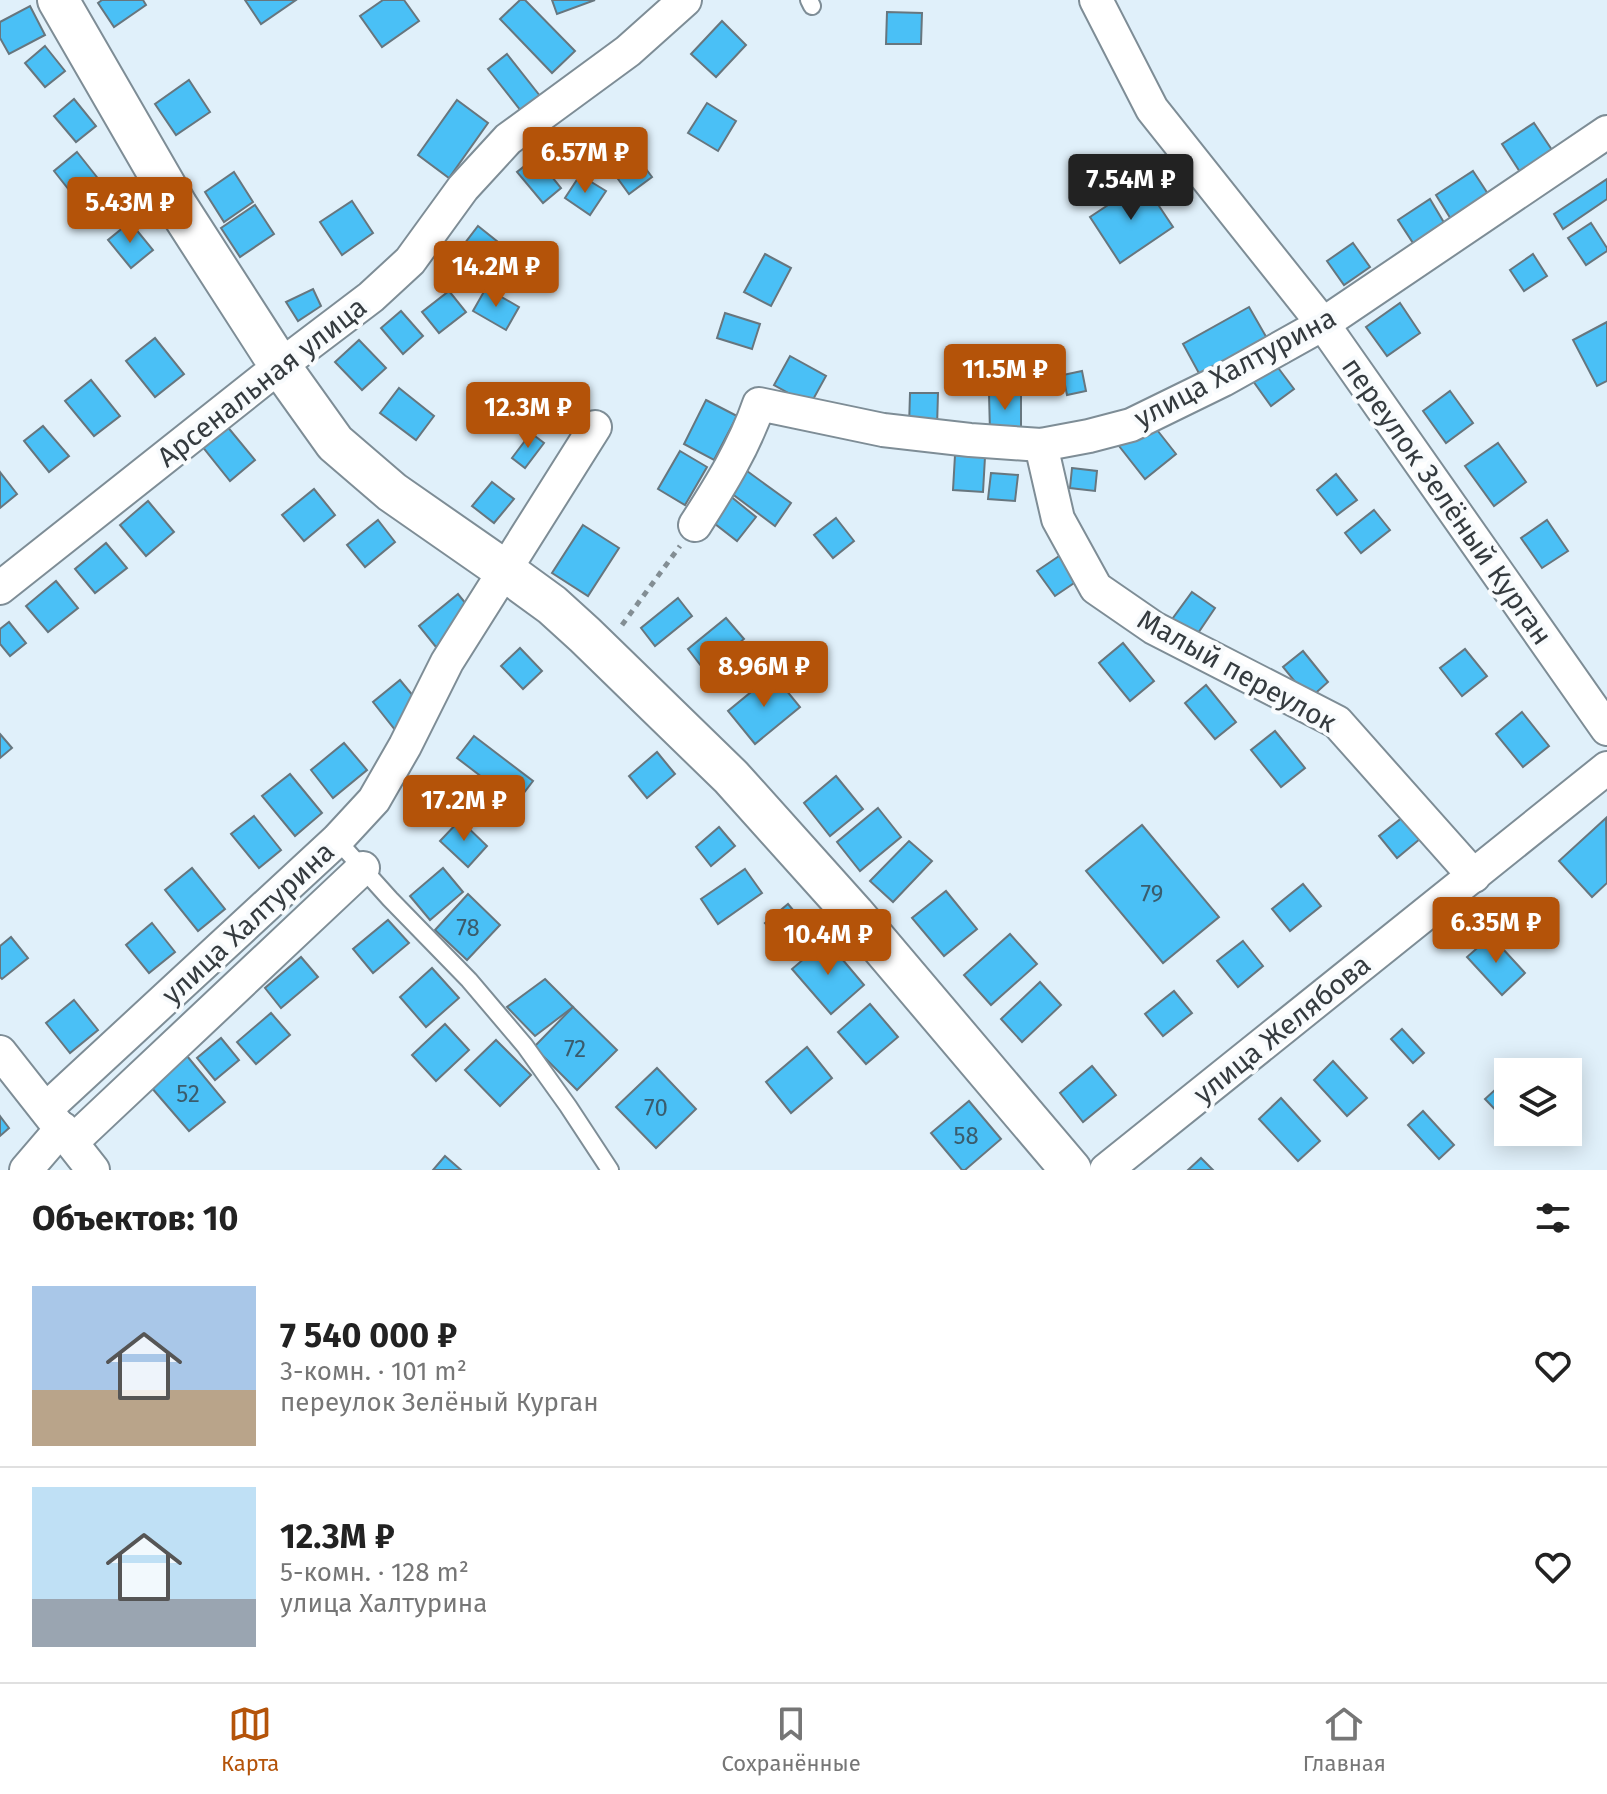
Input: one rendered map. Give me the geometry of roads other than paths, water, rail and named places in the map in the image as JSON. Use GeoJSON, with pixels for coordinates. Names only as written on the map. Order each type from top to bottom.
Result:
{"type":"FeatureCollection","features":[{"type":"Feature","properties":{"kind":"street"},"geometry":{"type":"LineString","coordinates":[[58,0],[177,206],[280,366],[335,443],[392,492],[552,605],[731,777],[854,914],[1071,1170]]}},
{"type":"Feature","properties":{"kind":"street","name":"Арсенальная улица"},"geometry":{"type":"LineString","coordinates":[[0,588],[371,297],[410,261],[463,188],[508,139],[628,51],[685,0]]}},
{"type":"Feature","properties":{"kind":"street","name":"переулок Зелёный Курган"},"geometry":{"type":"LineString","coordinates":[[1096,0],[1152,109],[1323,324],[1607,729]]}},
{"type":"Feature","properties":{"kind":"street","name":"улица Халтурина"},"geometry":{"type":"LineString","coordinates":[[695,525],[728,474],[759,404],[883,430],[1041,445],[1131,425],[1223,380],[1323,324],[1607,132]]}},
{"type":"Feature","properties":{"kind":"street","name":"улица Халтурина"},"geometry":{"type":"LineString","coordinates":[[26,1170],[60,1126],[374,800],[447,662],[595,427]]}},
{"type":"Feature","properties":{"kind":"street","name":"Малый переулок"},"geometry":{"type":"LineString","coordinates":[[1041,445],[1058,519],[1096,588],[1154,628],[1337,722],[1474,876]]}},
{"type":"Feature","properties":{"kind":"street","name":"улица Желябова"},"geometry":{"type":"LineString","coordinates":[[1106,1170],[1607,768]]}},
{"type":"Feature","properties":{"kind":"street"},"geometry":{"type":"LineString","coordinates":[[60,1126],[363,868]]}},
{"type":"Feature","properties":{"kind":"street"},"geometry":{"type":"LineString","coordinates":[[0,1052],[93,1170]]}},
{"type":"Feature","properties":{"kind":"lane"},"geometry":{"type":"LineString","coordinates":[[337,840],[469,980],[525,1046],[610,1170]]}}]}
